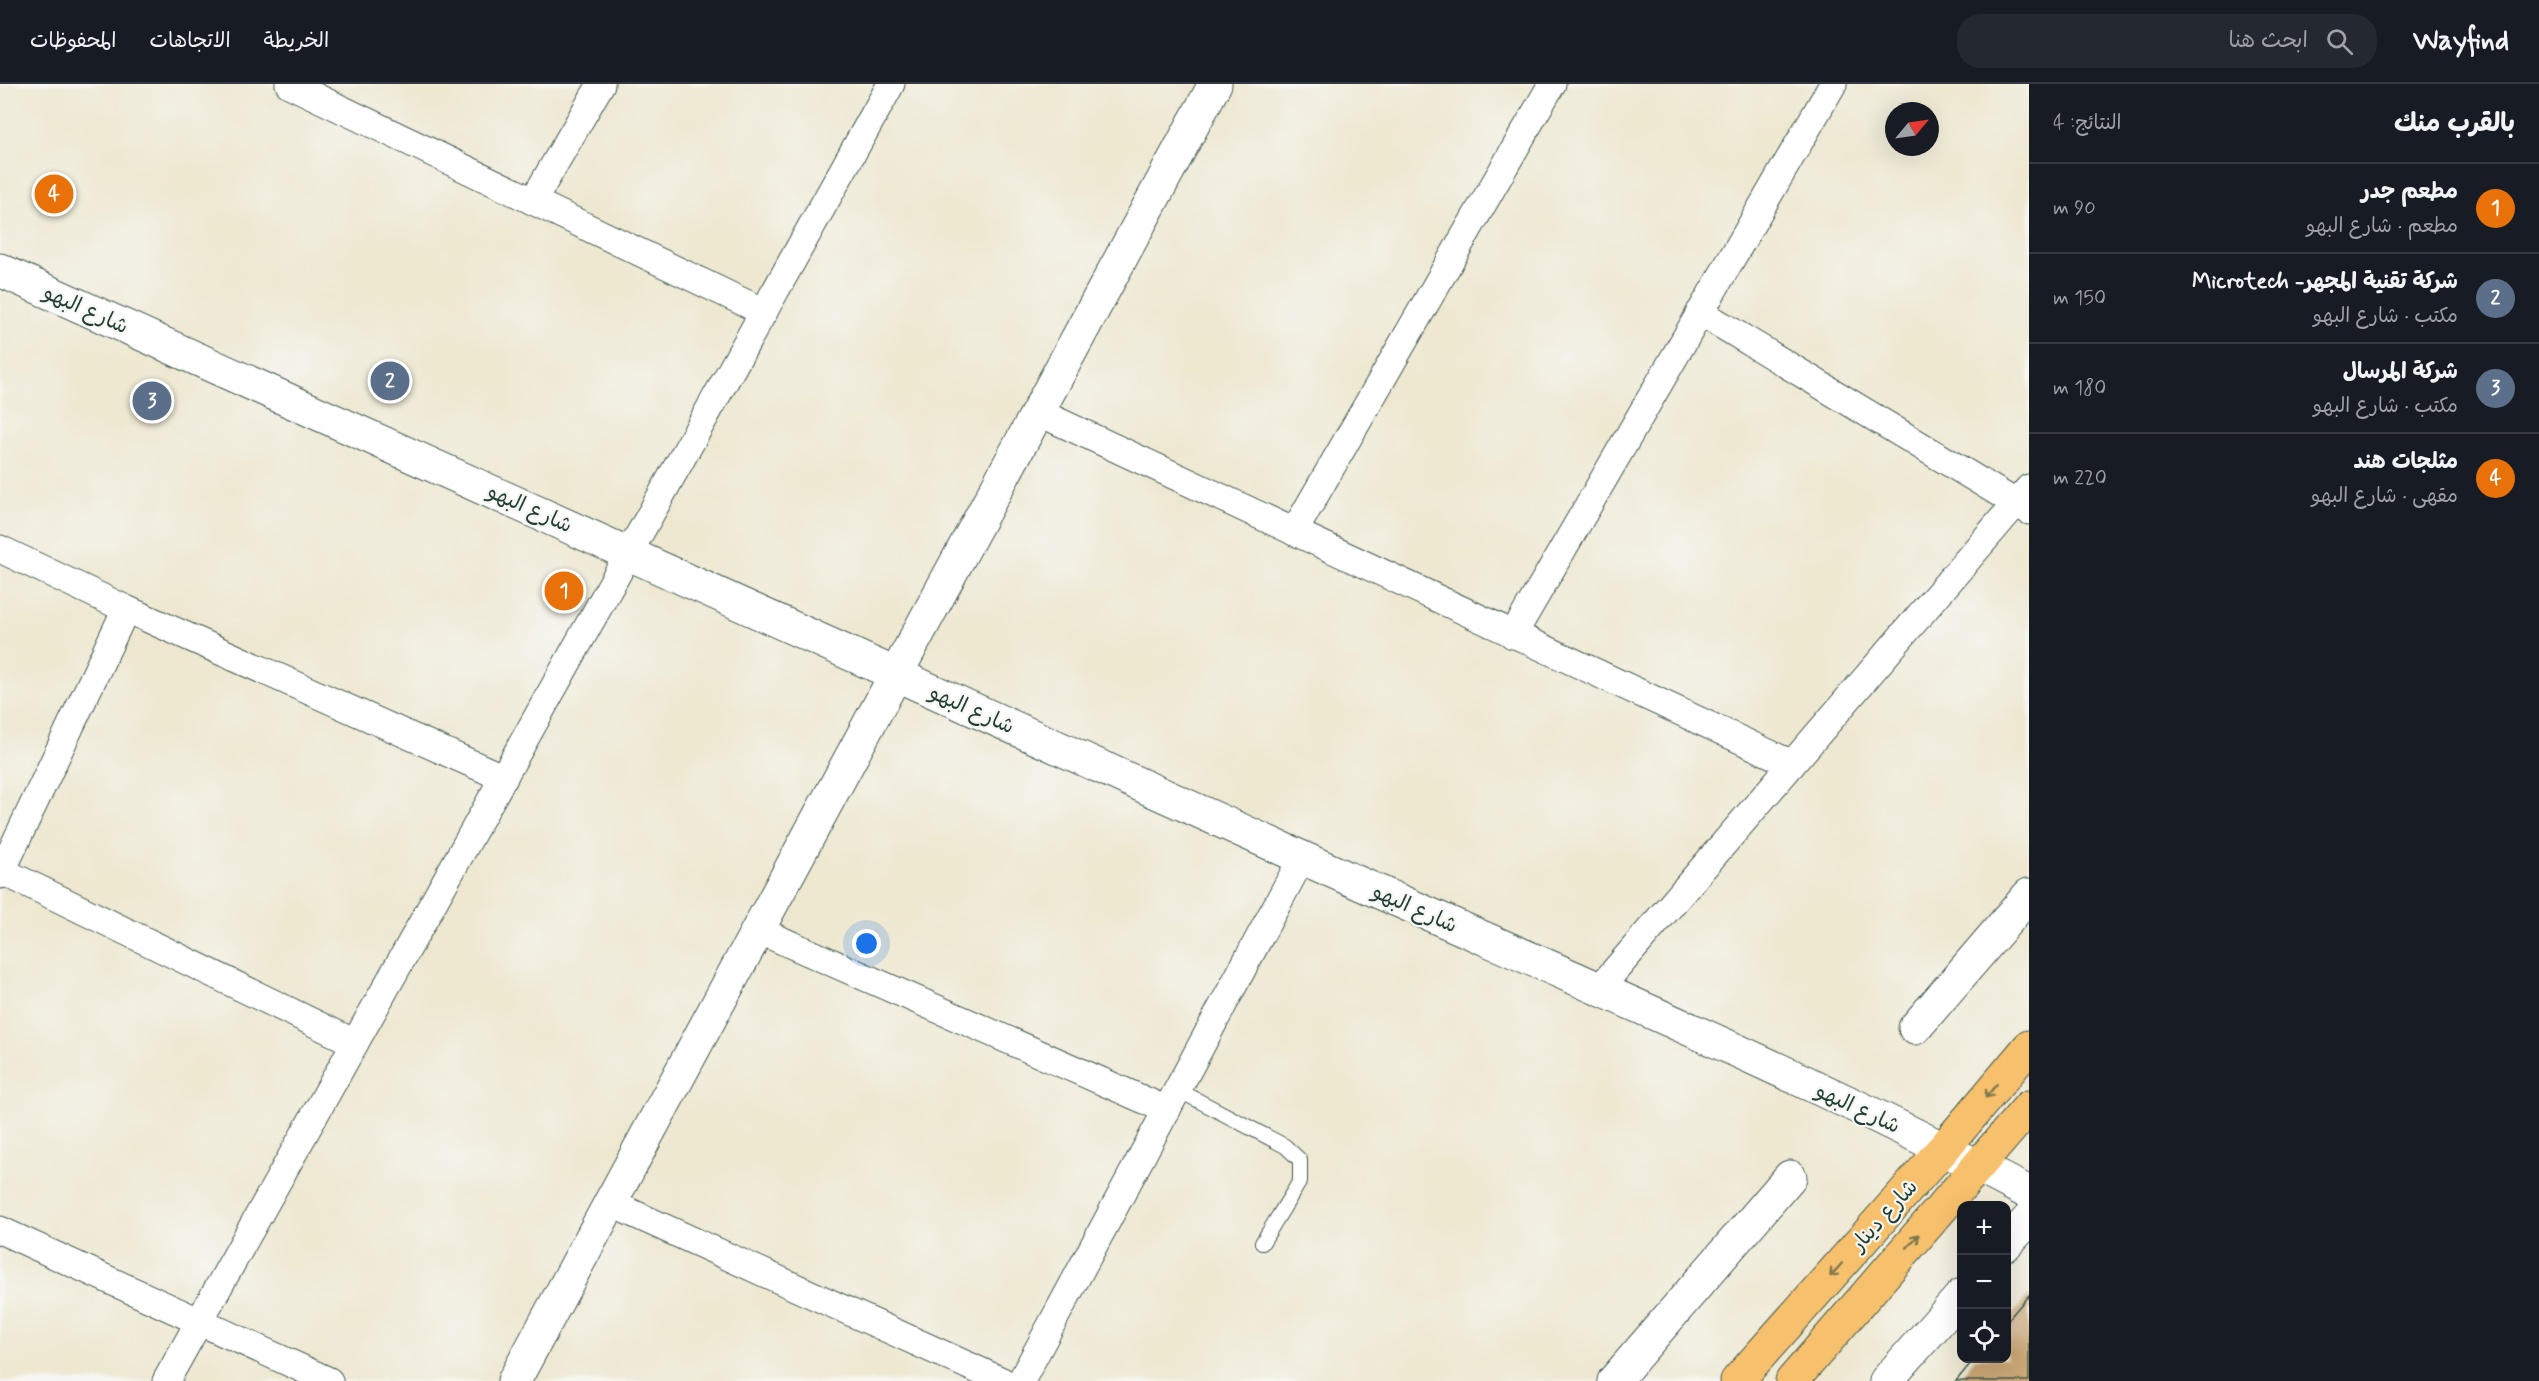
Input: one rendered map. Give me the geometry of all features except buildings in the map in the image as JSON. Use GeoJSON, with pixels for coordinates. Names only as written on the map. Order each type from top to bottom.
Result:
{"type":"FeatureCollection","features":[{"type":"Feature","properties":{"kind":"main road","name":"شارع دينار"},"geometry":{"type":"LineString","coordinates":[[1737,1381],[1944,1148],[2029,1047]]}},
{"type":"Feature","properties":{"kind":"main road","name":"شارع دينار"},"geometry":{"type":"LineString","coordinates":[[1792,1381],[2029,1107]]}},
{"type":"Feature","properties":{"kind":"street"},"geometry":{"type":"LineString","coordinates":[[289,84],[764,312]]}},
{"type":"Feature","properties":{"kind":"street"},"geometry":{"type":"LineString","coordinates":[[533,201],[601,84]]}},
{"type":"Feature","properties":{"kind":"street"},"geometry":{"type":"LineString","coordinates":[[166,1381],[891,84]]}},
{"type":"Feature","properties":{"kind":"street"},"geometry":{"type":"LineString","coordinates":[[514,1381],[1215,84]]}},
{"type":"Feature","properties":{"kind":"street"},"geometry":{"type":"LineString","coordinates":[[1294,532],[1552,84]]}},
{"type":"Feature","properties":{"kind":"street"},"geometry":{"type":"LineString","coordinates":[[1513,635],[1833,84]]}},
{"type":"Feature","properties":{"kind":"street","name":"شارع البهو"},"geometry":{"type":"LineString","coordinates":[[0,270],[629,552],[1302,858],[1599,989],[1944,1148],[2029,1193]]}},
{"type":"Feature","properties":{"kind":"street"},"geometry":{"type":"LineString","coordinates":[[1599,989],[1792,764],[2025,501],[1700,312]]}},
{"type":"Feature","properties":{"kind":"street"},"geometry":{"type":"LineString","coordinates":[[1038,412],[1792,764]]}},
{"type":"Feature","properties":{"kind":"street"},"geometry":{"type":"LineString","coordinates":[[0,549],[126,609],[504,778]]}},
{"type":"Feature","properties":{"kind":"street"},"geometry":{"type":"LineString","coordinates":[[126,609],[1,873],[355,1043]]}},
{"type":"Feature","properties":{"kind":"street"},"geometry":{"type":"LineString","coordinates":[[1021,1381],[1302,858]]}},
{"type":"Feature","properties":{"kind":"street"},"geometry":{"type":"LineString","coordinates":[[1915,1028],[2029,896]]}},
{"type":"Feature","properties":{"kind":"street"},"geometry":{"type":"LineString","coordinates":[[758,930],[1172,1100]]}},
{"type":"Feature","properties":{"kind":"street"},"geometry":{"type":"LineString","coordinates":[[1614,1381],[1790,1177]]}},
{"type":"Feature","properties":{"kind":"street"},"geometry":{"type":"LineString","coordinates":[[610,1203],[1002,1381]]}},
{"type":"Feature","properties":{"kind":"street"},"geometry":{"type":"LineString","coordinates":[[2011,1239],[2029,1219]]}},
{"type":"Feature","properties":{"kind":"street"},"geometry":{"type":"LineString","coordinates":[[0,1230],[329,1381]]}},
{"type":"Feature","properties":{"kind":"street"},"geometry":{"type":"LineString","coordinates":[[1886,1381],[1957,1301]]}},
{"type":"Feature","properties":{"kind":"lane"},"geometry":{"type":"LineString","coordinates":[[1172,1100],[1285,1146],[1300,1160],[1300,1181],[1262,1243]]}},
{"type":"Feature","properties":{"kind":"place","name":"مثلجات هند"},"geometry":{"type":"Point","coordinates":[54,194]}},
{"type":"Feature","properties":{"kind":"place","name":"شركة تقنية المجهر- Microtech"},"geometry":{"type":"Point","coordinates":[390,381]}},
{"type":"Feature","properties":{"kind":"place","name":"شركة المرسال"},"geometry":{"type":"Point","coordinates":[152,401]}},
{"type":"Feature","properties":{"kind":"place","name":"مطعم جدر"},"geometry":{"type":"Point","coordinates":[564,591]}}]}
